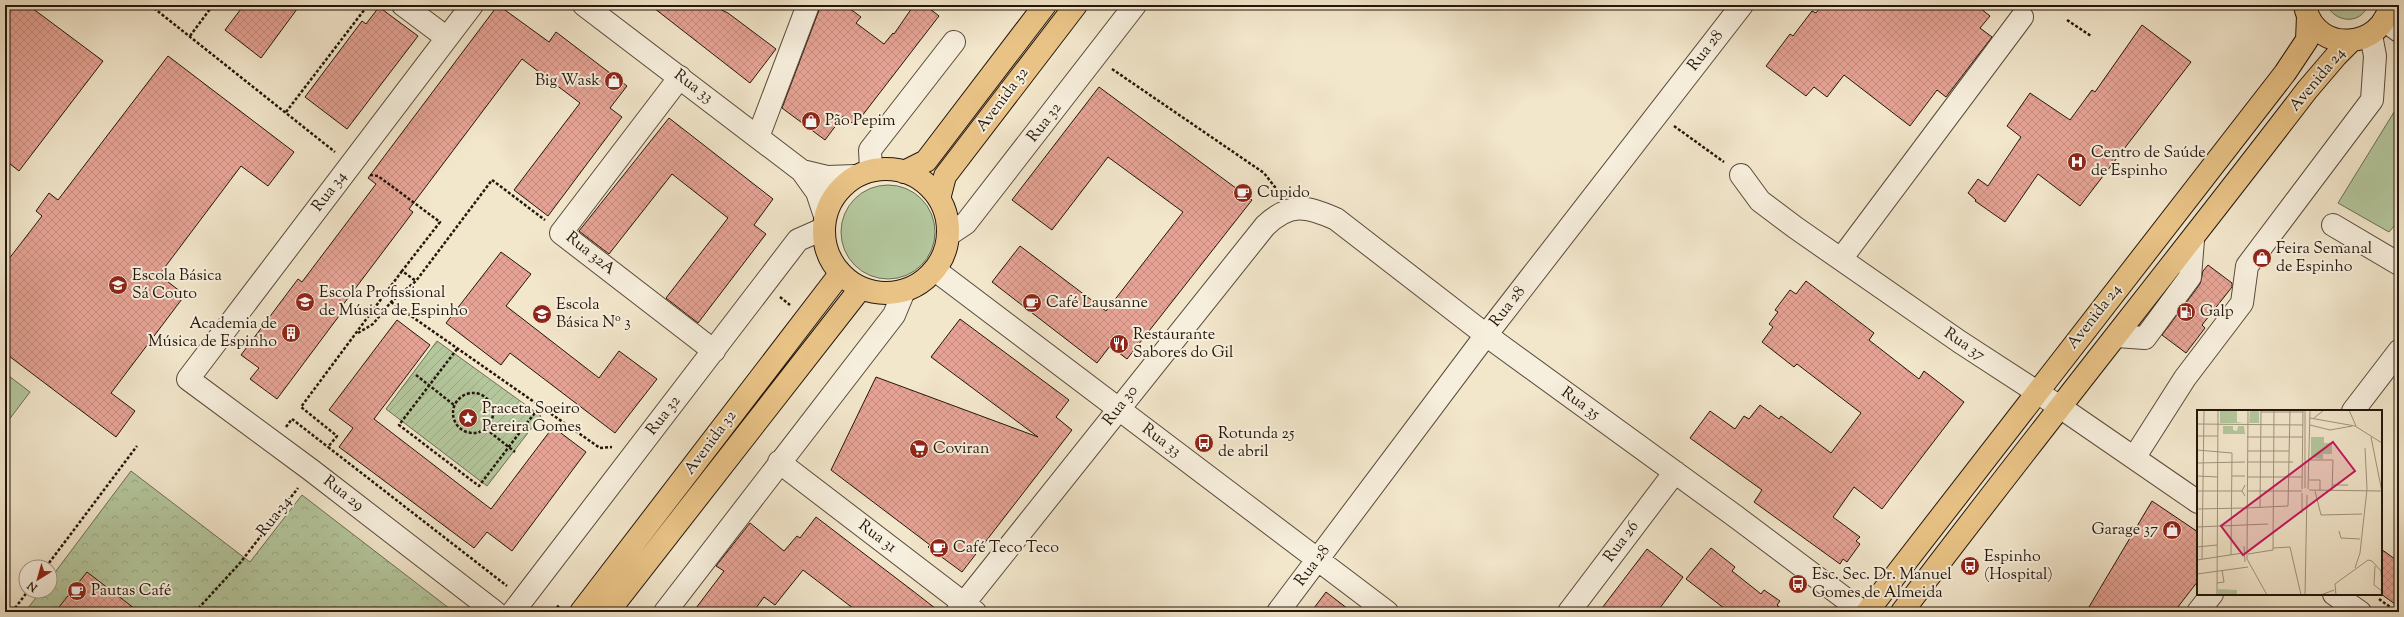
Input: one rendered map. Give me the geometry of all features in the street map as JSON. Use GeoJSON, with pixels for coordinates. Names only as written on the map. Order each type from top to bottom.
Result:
{"type":"FeatureCollection","features":[{"type":"Feature","properties":{"kind":"main road","name":"Avenida 32"},"geometry":{"type":"LineString","coordinates":[[904,172],[926,161],[1046,5]]}},
{"type":"Feature","properties":{"kind":"main road","name":"Avenida 32"},"geometry":{"type":"LineString","coordinates":[[939,199],[945,176],[1076,5]]}},
{"type":"Feature","properties":{"kind":"main road","name":"Avenida 24"},"geometry":{"type":"LineString","coordinates":[[2306,11],[2322,34],[2331,39],[2379,26]]}},
{"type":"Feature","properties":{"kind":"main road","name":"Avenida 24"},"geometry":{"type":"LineString","coordinates":[[1866,612],[2285,73],[2307,40],[2306,11]]}},
{"type":"Feature","properties":{"kind":"main road","name":"Avenida 24"},"geometry":{"type":"LineString","coordinates":[[1902,612],[2307,90],[2336,56],[2379,26]]}},
{"type":"Feature","properties":{"kind":"main road"},"geometry":{"type":"LineString","coordinates":[[887,169],[904,172],[918,178],[930,187],[939,199],[946,216],[948,235],[945,252],[935,270],[922,282],[904,291],[889,294],[874,293],[860,289],[840,274],[826,250],[824,222],[831,200],[843,185],[863,173],[887,169]]}},
{"type":"Feature","properties":{"kind":"main road","name":"Avenida 32"},"geometry":{"type":"LineString","coordinates":[[581,612],[840,274]]}},
{"type":"Feature","properties":{"kind":"main road","name":"Avenida 32"},"geometry":{"type":"LineString","coordinates":[[608,612],[860,289]]}},
{"type":"Feature","properties":{"kind":"street"},"geometry":{"type":"LineString","coordinates":[[403,5],[447,38]]}},
{"type":"Feature","properties":{"kind":"street","name":"Rua 34"},"geometry":{"type":"LineString","coordinates":[[188,379],[472,5]]}},
{"type":"Feature","properties":{"kind":"street","name":"Rua 33"},"geometry":{"type":"LineString","coordinates":[[584,5],[802,171],[817,192],[824,222]]}},
{"type":"Feature","properties":{"kind":"street"},"geometry":{"type":"LineString","coordinates":[[758,137],[808,5]]}},
{"type":"Feature","properties":{"kind":"street","name":"Rua 32"},"geometry":{"type":"LineString","coordinates":[[948,235],[966,223],[1135,5]]}},
{"type":"Feature","properties":{"kind":"street","name":"Rua 28"},"geometry":{"type":"LineString","coordinates":[[1278,612],[1486,335],[1742,5]]}},
{"type":"Feature","properties":{"kind":"street"},"geometry":{"type":"LineString","coordinates":[[1841,259],[2022,17]]}},
{"type":"Feature","properties":{"kind":"street"},"geometry":{"type":"LineString","coordinates":[[2134,458],[2185,378],[2242,303],[2247,266],[2372,100],[2379,26]]}},
{"type":"Feature","properties":{"kind":"street"},"geometry":{"type":"LineString","coordinates":[[863,173],[870,150],[954,42]]}},
{"type":"Feature","properties":{"kind":"street","name":"Rua 32A"},"geometry":{"type":"LineString","coordinates":[[680,77],[561,233],[714,351]]}},
{"type":"Feature","properties":{"kind":"street","name":"Rua 33"},"geometry":{"type":"LineString","coordinates":[[802,171],[827,177],[863,173]]}},
{"type":"Feature","properties":{"kind":"street","name":"Rua 37"},"geometry":{"type":"LineString","coordinates":[[1741,175],[1760,201],[1841,259],[2197,501]]}},
{"type":"Feature","properties":{"kind":"street","name":"Rua 35"},"geometry":{"type":"LineString","coordinates":[[1292,209],[1313,209],[1336,219],[1486,335],[1675,472],[1863,612]]}},
{"type":"Feature","properties":{"kind":"street","name":"Rua 30"},"geometry":{"type":"LineString","coordinates":[[966,609],[1119,409],[1265,226],[1275,216],[1292,209]]}},
{"type":"Feature","properties":{"kind":"street","name":"Rua 32"},"geometry":{"type":"LineString","coordinates":[[518,605],[798,240],[824,222]]}},
{"type":"Feature","properties":{"kind":"street"},"geometry":{"type":"LineString","coordinates":[[2333,225],[2399,264]]}},
{"type":"Feature","properties":{"kind":"street","name":"Rua 33"},"geometry":{"type":"LineString","coordinates":[[935,270],[1387,612]]}},
{"type":"Feature","properties":{"kind":"street"},"geometry":{"type":"LineString","coordinates":[[665,612],[779,462],[894,315],[904,291]]}},
{"type":"Feature","properties":{"kind":"street"},"geometry":{"type":"LineString","coordinates":[[2354,410],[2399,351]]}},
{"type":"Feature","properties":{"kind":"street","name":"Rua 29"},"geometry":{"type":"LineString","coordinates":[[188,379],[311,470],[495,612]]}},
{"type":"Feature","properties":{"kind":"street","name":"Rua 31"},"geometry":{"type":"LineString","coordinates":[[779,462],[966,609]]}},
{"type":"Feature","properties":{"kind":"street","name":"Rua 26"},"geometry":{"type":"LineString","coordinates":[[1569,612],[1675,472]]}},
{"type":"Feature","properties":{"kind":"street"},"geometry":{"type":"LineString","coordinates":[[2198,612],[2211,595]]}},
{"type":"Feature","properties":{"kind":"street"},"geometry":{"type":"LineString","coordinates":[[2335,595],[2360,612]]}},
{"type":"Feature","properties":{"kind":"path"},"geometry":{"type":"LineString","coordinates":[[150,5],[333,149],[348,170],[378,176],[440,222],[301,407],[337,436],[328,447]]}},
{"type":"Feature","properties":{"kind":"path"},"geometry":{"type":"LineString","coordinates":[[190,36],[213,5]]}},
{"type":"Feature","properties":{"kind":"path"},"geometry":{"type":"LineString","coordinates":[[286,112],[368,5]]}},
{"type":"Feature","properties":{"kind":"path"},"geometry":{"type":"LineString","coordinates":[[2067,20],[2091,36]]}},
{"type":"Feature","properties":{"kind":"path"},"geometry":{"type":"LineString","coordinates":[[1096,57],[1264,173],[1292,209]]}},
{"type":"Feature","properties":{"kind":"path"},"geometry":{"type":"LineString","coordinates":[[1676,128],[1712,153]]}},
{"type":"Feature","properties":{"kind":"path"},"geometry":{"type":"LineString","coordinates":[[357,334],[373,324],[391,302],[416,282],[492,180],[561,233]]}},
{"type":"Feature","properties":{"kind":"path"},"geometry":{"type":"LineString","coordinates":[[402,271],[416,282]]}},
{"type":"Feature","properties":{"kind":"path"},"geometry":{"type":"LineString","coordinates":[[391,302],[600,448],[615,447]]}},
{"type":"Feature","properties":{"kind":"path"},"geometry":{"type":"LineString","coordinates":[[457,349],[399,425],[479,486],[540,406]]}},
{"type":"Feature","properties":{"kind":"path"},"geometry":{"type":"LineString","coordinates":[[416,376],[454,405]]}},
{"type":"Feature","properties":{"kind":"path"},"geometry":{"type":"LineString","coordinates":[[475,393],[482,396],[491,405],[493,411],[490,424],[486,429],[474,434],[461,430],[453,419],[454,405],[463,396],[475,393]]}},
{"type":"Feature","properties":{"kind":"path"},"geometry":{"type":"LineString","coordinates":[[283,432],[292,419],[303,427],[518,605]]}},
{"type":"Feature","properties":{"kind":"path"},"geometry":{"type":"LineString","coordinates":[[486,429],[515,452]]}},
{"type":"Feature","properties":{"kind":"path"},"geometry":{"type":"LineString","coordinates":[[52,559],[138,446]]}},
{"type":"Feature","properties":{"kind":"path","name":"Rua 34"},"geometry":{"type":"LineString","coordinates":[[195,612],[240,563],[311,470]]}},
{"type":"Feature","properties":{"kind":"path"},"geometry":{"type":"LineString","coordinates":[[2378,598],[2397,612]]}},
{"type":"Feature","properties":{"kind":"path"},"geometry":{"type":"LineString","coordinates":[[12,612],[22,599]]}},
{"type":"Feature","properties":{"kind":"green space"},"geometry":{"type":"Polygon","coordinates":[[[2327,5],[2368,5],[2360,16],[2354,19],[2348,19],[2336,15],[2327,5]]]}},
{"type":"Feature","properties":{"kind":"green space"},"geometry":{"type":"Polygon","coordinates":[[[2399,104],[2399,220],[2389,232],[2338,203],[2399,104]]]}},
{"type":"Feature","properties":{"kind":"green space"},"geometry":{"type":"Polygon","coordinates":[[[888,185],[906,189],[921,199],[931,214],[935,232],[931,250],[921,265],[906,275],[888,279],[870,275],[855,265],[845,250],[841,232],[845,214],[855,199],[870,189],[888,185]]]}},
{"type":"Feature","properties":{"kind":"green space","name":"Praceta Soeiro Pereira Gomes"},"geometry":{"type":"Polygon","coordinates":[[[437,341],[541,416],[487,486],[386,409],[437,341]]]}},
{"type":"Feature","properties":{"kind":"green space"},"geometry":{"type":"Polygon","coordinates":[[[5,373],[30,392],[5,425],[5,373]]]}},
{"type":"Feature","properties":{"kind":"green space"},"geometry":{"type":"Polygon","coordinates":[[[131,471],[250,562],[302,495],[454,612],[25,612],[35,599],[58,599],[58,568],[131,471]]]}},
{"type":"Feature","properties":{"kind":"building"},"geometry":{"type":"Polygon","coordinates":[[[5,5],[28,5],[103,61],[19,171],[5,160],[5,5]]]}},
{"type":"Feature","properties":{"kind":"building"},"geometry":{"type":"Polygon","coordinates":[[[244,5],[300,5],[261,58],[225,30],[244,5]]]}},
{"type":"Feature","properties":{"kind":"building"},"geometry":{"type":"Polygon","coordinates":[[[498,5],[549,42],[556,32],[627,86],[610,108],[622,117],[548,216],[514,190],[580,103],[522,59],[409,209],[413,212],[339,310],[342,312],[277,399],[250,379],[259,368],[241,355],[298,279],[302,282],[376,184],[368,178],[498,5]]]}},
{"type":"Feature","properties":{"kind":"building"},"geometry":{"type":"Polygon","coordinates":[[[650,5],[711,5],[728,13],[776,49],[750,83],[650,5]]]}},
{"type":"Feature","properties":{"kind":"building"},"geometry":{"type":"Polygon","coordinates":[[[821,5],[845,5],[861,17],[856,23],[884,44],[893,33],[894,34],[914,5],[925,5],[939,16],[855,125],[843,116],[825,140],[782,108],[821,5]]]}},
{"type":"Feature","properties":{"kind":"building"},"geometry":{"type":"Polygon","coordinates":[[[1822,5],[1976,5],[1990,16],[1980,28],[1992,37],[1946,97],[1937,90],[1910,126],[1844,75],[1827,97],[1814,87],[1806,96],[1766,66],[1790,34],[1793,36],[1812,11],[1816,13],[1822,5]]]}},
{"type":"Feature","properties":{"kind":"building"},"geometry":{"type":"Polygon","coordinates":[[[379,7],[418,36],[347,129],[305,97],[362,21],[366,24],[379,7]]]}},
{"type":"Feature","properties":{"kind":"building"},"geometry":{"type":"Polygon","coordinates":[[[2142,25],[2191,62],[2080,206],[2038,174],[2005,222],[1975,201],[1976,200],[1968,193],[1978,179],[1988,186],[2021,137],[2007,126],[2030,93],[2070,120],[2092,90],[2095,92],[2142,25]]]}},
{"type":"Feature","properties":{"kind":"building"},"geometry":{"type":"Polygon","coordinates":[[[168,56],[294,152],[268,186],[241,166],[159,275],[185,295],[111,393],[135,411],[116,437],[5,353],[5,264],[42,216],[36,211],[49,193],[58,200],[168,56]]]}},
{"type":"Feature","properties":{"kind":"building"},"geometry":{"type":"Polygon","coordinates":[[[1099,87],[1252,200],[1127,359],[1110,346],[1097,363],[992,282],[1020,246],[1106,311],[1183,212],[1108,157],[1052,230],[1012,200],[1099,87]]]}},
{"type":"Feature","properties":{"kind":"building"},"geometry":{"type":"Polygon","coordinates":[[[669,118],[773,199],[754,225],[766,234],[698,323],[666,298],[728,218],[672,174],[609,254],[579,231],[669,118]]]}},
{"type":"Feature","properties":{"kind":"building"},"geometry":{"type":"Polygon","coordinates":[[[501,252],[531,274],[506,306],[599,378],[619,351],[657,379],[615,433],[510,353],[501,365],[446,323],[501,252]]]}},
{"type":"Feature","properties":{"kind":"building"},"geometry":{"type":"Polygon","coordinates":[[[2208,265],[2232,283],[2232,287],[2202,325],[2205,328],[2186,353],[2162,335],[2200,284],[2203,271],[2208,265]]]}},
{"type":"Feature","properties":{"kind":"building"},"geometry":{"type":"Polygon","coordinates":[[[1806,281],[1874,333],[1869,340],[1919,379],[1924,371],[1964,402],[1882,509],[1854,487],[1833,517],[1860,537],[1856,541],[1860,544],[1847,562],[1843,559],[1840,564],[1754,502],[1762,490],[1690,438],[1710,411],[1735,429],[1744,416],[1749,419],[1760,405],[1779,419],[1781,416],[1831,453],[1861,413],[1797,364],[1794,367],[1762,342],[1773,327],[1769,324],[1778,312],[1775,310],[1790,290],[1796,294],[1806,281]]]}},
{"type":"Feature","properties":{"kind":"building"},"geometry":{"type":"Polygon","coordinates":[[[960,319],[1069,400],[1056,417],[1072,430],[962,572],[928,547],[930,545],[831,470],[876,377],[1038,437],[931,357],[960,319]]]}},
{"type":"Feature","properties":{"kind":"building"},"geometry":{"type":"Polygon","coordinates":[[[397,320],[430,345],[374,419],[491,509],[553,427],[586,452],[512,551],[487,532],[474,548],[339,447],[353,428],[329,410],[397,320]]]}},
{"type":"Feature","properties":{"kind":"building"},"geometry":{"type":"Polygon","coordinates":[[[2152,501],[2197,531],[2197,582],[2174,612],[2086,612],[2152,501]]]}},
{"type":"Feature","properties":{"kind":"building"},"geometry":{"type":"Polygon","coordinates":[[[816,517],[940,612],[858,612],[803,570],[775,605],[764,597],[753,612],[693,612],[724,571],[716,566],[750,523],[784,551],[797,536],[800,538],[816,517]]]}},
{"type":"Feature","properties":{"kind":"building"},"geometry":{"type":"Polygon","coordinates":[[[1711,548],[1735,567],[1732,571],[1761,594],[1764,590],[1780,601],[1777,605],[1785,612],[1729,612],[1686,579],[1711,548]]]}},
{"type":"Feature","properties":{"kind":"building"},"geometry":{"type":"Polygon","coordinates":[[[1647,549],[1683,577],[1657,612],[1599,612],[1647,549]]]}},
{"type":"Feature","properties":{"kind":"building"},"geometry":{"type":"Polygon","coordinates":[[[2382,550],[2399,562],[2399,607],[2382,595],[2382,550]]]}},
{"type":"Feature","properties":{"kind":"building"},"geometry":{"type":"Polygon","coordinates":[[[87,572],[139,612],[55,612],[87,572]]]}},
{"type":"Feature","properties":{"kind":"building"},"geometry":{"type":"Polygon","coordinates":[[[1326,592],[1352,612],[1311,612],[1326,592]]]}},
{"type":"Feature","properties":{"kind":"place","name":"Big Wask"},"geometry":{"type":"Point","coordinates":[614,81]}},
{"type":"Feature","properties":{"kind":"place","name":"Pão Pepim"},"geometry":{"type":"Point","coordinates":[811,121]}},
{"type":"Feature","properties":{"kind":"place","name":"Centro de Saúde de Espinho"},"geometry":{"type":"Point","coordinates":[2077,162]}},
{"type":"Feature","properties":{"kind":"place","name":"Cupido"},"geometry":{"type":"Point","coordinates":[1243,193]}},
{"type":"Feature","properties":{"kind":"place","name":"Feira Semanal de Espinho"},"geometry":{"type":"Point","coordinates":[2262,258]}},
{"type":"Feature","properties":{"kind":"place","name":"Escola Básica Sá Couto"},"geometry":{"type":"Point","coordinates":[118,285]}},
{"type":"Feature","properties":{"kind":"place","name":"Escola Profissional de Música de Espinho"},"geometry":{"type":"Point","coordinates":[305,302]}},
{"type":"Feature","properties":{"kind":"place","name":"Café Lausanne"},"geometry":{"type":"Point","coordinates":[1032,303]}},
{"type":"Feature","properties":{"kind":"place","name":"Galp"},"geometry":{"type":"Point","coordinates":[2186,312]}},
{"type":"Feature","properties":{"kind":"place","name":"Escola Básica Nº 3"},"geometry":{"type":"Point","coordinates":[542,314]}},
{"type":"Feature","properties":{"kind":"place","name":"Academia de Música de Espinho"},"geometry":{"type":"Point","coordinates":[291,333]}},
{"type":"Feature","properties":{"kind":"place","name":"Restaurante Sabores do Gil"},"geometry":{"type":"Point","coordinates":[1119,344]}},
{"type":"Feature","properties":{"kind":"place","name":"Praceta Soeiro Pereira Gomes"},"geometry":{"type":"Point","coordinates":[468,418]}},
{"type":"Feature","properties":{"kind":"place","name":"Rotunda 25 de abril"},"geometry":{"type":"Point","coordinates":[1204,443]}},
{"type":"Feature","properties":{"kind":"place","name":"Coviran"},"geometry":{"type":"Point","coordinates":[919,449]}},
{"type":"Feature","properties":{"kind":"place","name":"Garage 37"},"geometry":{"type":"Point","coordinates":[2172,530]}},
{"type":"Feature","properties":{"kind":"place","name":"Café Teco Teco"},"geometry":{"type":"Point","coordinates":[939,548]}},
{"type":"Feature","properties":{"kind":"place","name":"Espinho (Hospital)"},"geometry":{"type":"Point","coordinates":[1970,566]}},
{"type":"Feature","properties":{"kind":"place","name":"Esc. Sec. Dr. Manuel Gomes de Almeida"},"geometry":{"type":"Point","coordinates":[1798,584]}},
{"type":"Feature","properties":{"kind":"place","name":"Pautas Café"},"geometry":{"type":"Point","coordinates":[77,591]}}]}
